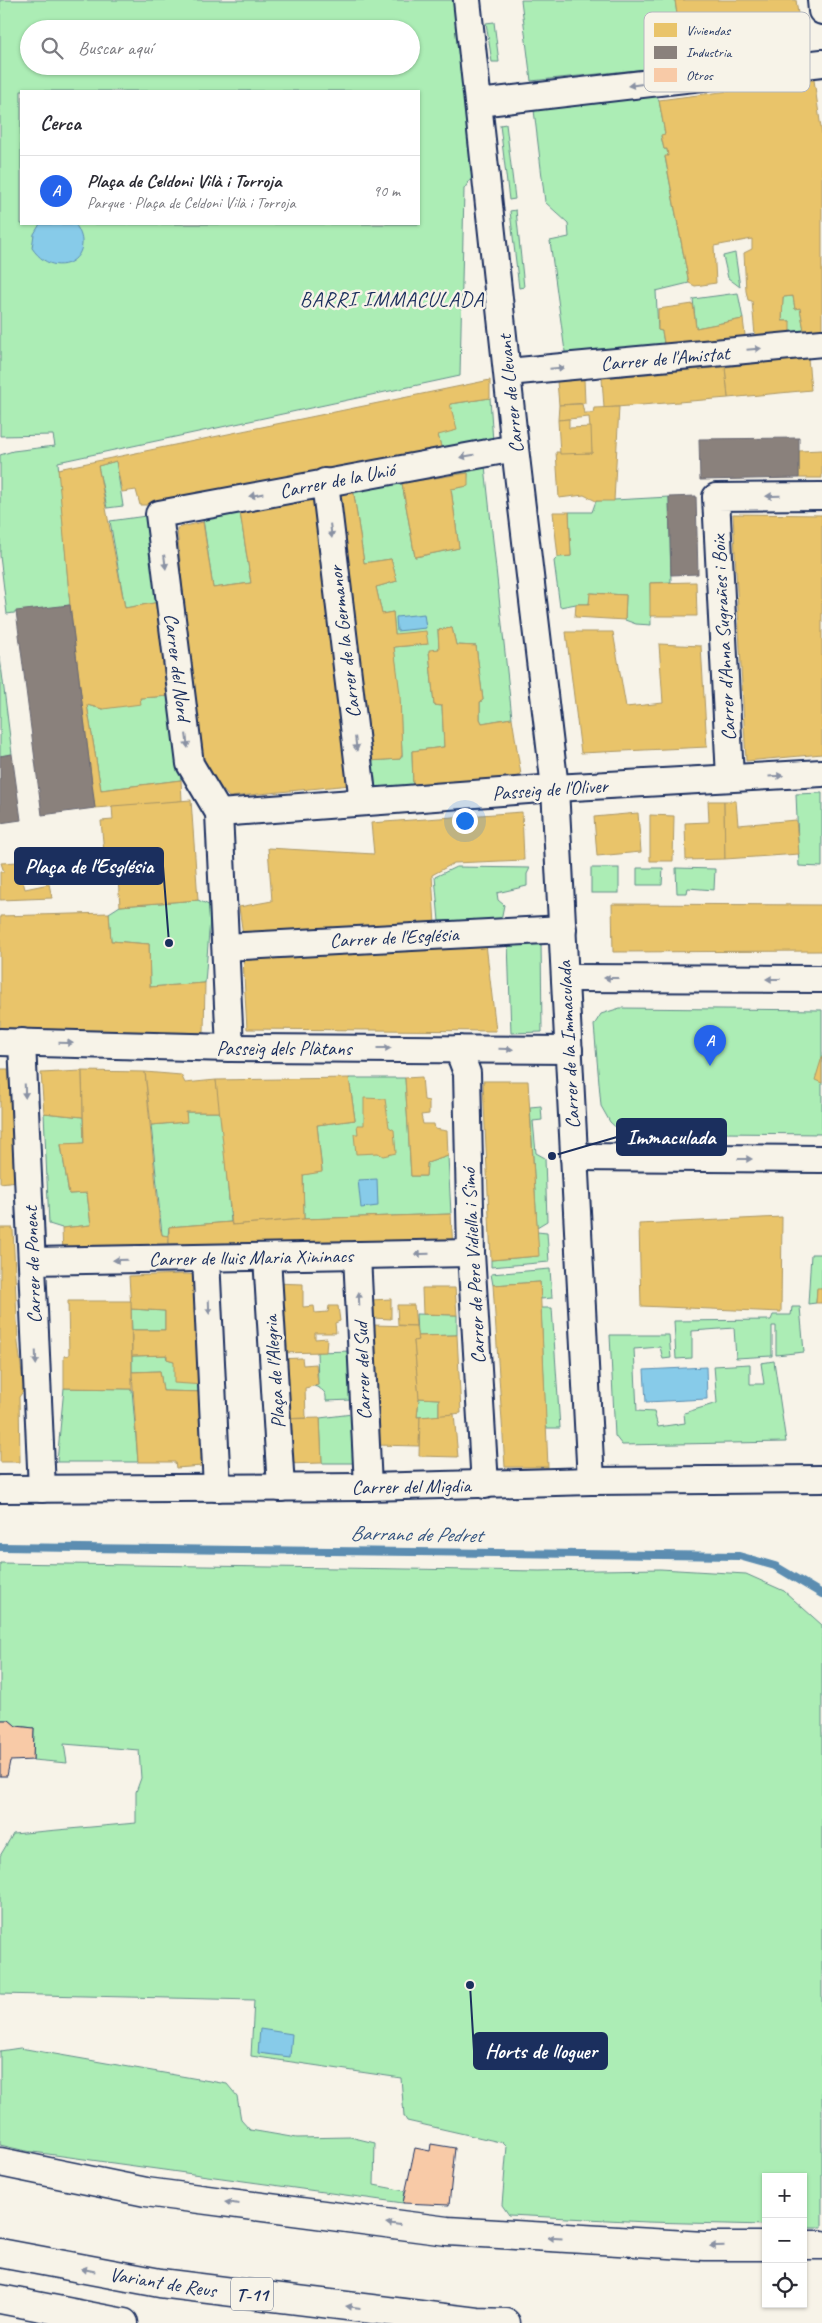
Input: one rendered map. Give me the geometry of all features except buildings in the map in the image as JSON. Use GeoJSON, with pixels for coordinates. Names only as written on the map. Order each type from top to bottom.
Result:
{"type":"FeatureCollection","features":[{"type":"Feature","properties":{"kind":"main road"},"geometry":{"type":"LineString","coordinates":[[0,2162],[146,2192],[447,2231],[704,2246],[762,2246]]}},
{"type":"Feature","properties":{"kind":"main road"},"geometry":{"type":"LineString","coordinates":[[807,2245],[822,2245]]}},
{"type":"Feature","properties":{"kind":"main road","name":"Variant de Reus"},"geometry":{"type":"LineString","coordinates":[[0,2253],[160,2283],[467,2321],[506,2323]]}},
{"type":"Feature","properties":{"kind":"main road"},"geometry":{"type":"LineString","coordinates":[[0,2299],[124,2323]]}},
{"type":"Feature","properties":{"kind":"street","name":"Carrer de Llevant"},"geometry":{"type":"LineString","coordinates":[[467,0],[515,448],[555,788]]}},
{"type":"Feature","properties":{"kind":"street"},"geometry":{"type":"LineString","coordinates":[[820,0],[822,11]]}},
{"type":"Feature","properties":{"kind":"street"},"geometry":{"type":"LineString","coordinates":[[479,103],[644,84]]}},
{"type":"Feature","properties":{"kind":"street","name":"Carrer de l'Amistat"},"geometry":{"type":"LineString","coordinates":[[508,372],[822,343]]}},
{"type":"Feature","properties":{"kind":"street","name":"Carrer de la Unió"},"geometry":{"type":"LineString","coordinates":[[159,514],[515,448]]}},
{"type":"Feature","properties":{"kind":"street","name":"Carrer de la Germanor"},"geometry":{"type":"LineString","coordinates":[[325,482],[363,802]]}},
{"type":"Feature","properties":{"kind":"street","name":"Carrer d'Anna Sugrañes i Boix"},"geometry":{"type":"LineString","coordinates":[[730,778],[716,497],[822,496]]}},
{"type":"Feature","properties":{"kind":"street","name":"Carrer del Nord"},"geometry":{"type":"LineString","coordinates":[[159,514],[190,764],[219,813]]}},
{"type":"Feature","properties":{"kind":"street","name":"Passeig de l'Oliver"},"geometry":{"type":"LineString","coordinates":[[219,813],[555,788],[822,773]]}},
{"type":"Feature","properties":{"kind":"street","name":"Carrer de la Immaculada"},"geometry":{"type":"LineString","coordinates":[[555,788],[592,1481]]}},
{"type":"Feature","properties":{"kind":"street"},"geometry":{"type":"LineString","coordinates":[[219,813],[230,1048]]}},
{"type":"Feature","properties":{"kind":"street","name":"Carrer de l'Església"},"geometry":{"type":"LineString","coordinates":[[226,947],[563,929]]}},
{"type":"Feature","properties":{"kind":"street"},"geometry":{"type":"LineString","coordinates":[[565,978],[822,979]]}},
{"type":"Feature","properties":{"kind":"street","name":"Passeig dels Plàtans"},"geometry":{"type":"LineString","coordinates":[[11,1042],[230,1048],[569,1050]]}},
{"type":"Feature","properties":{"kind":"street","name":"Carrer de Ponent"},"geometry":{"type":"LineString","coordinates":[[11,1042],[32,1262],[42,1489]]}},
{"type":"Feature","properties":{"kind":"street","name":"Carrer de Pere Vidiella i Simó"},"geometry":{"type":"LineString","coordinates":[[458,1048],[466,1073],[471,1253],[485,1485]]}},
{"type":"Feature","properties":{"kind":"street"},"geometry":{"type":"LineString","coordinates":[[574,1157],[822,1159]]}},
{"type":"Feature","properties":{"kind":"street","name":"Carrer de lluis Maria Xininacs"},"geometry":{"type":"LineString","coordinates":[[32,1262],[471,1253]]}},
{"type":"Feature","properties":{"kind":"street","name":"Carrer del Sud"},"geometry":{"type":"LineString","coordinates":[[357,1255],[368,1487]]}},
{"type":"Feature","properties":{"kind":"street","name":"Plaça de l'Alegria"},"geometry":{"type":"LineString","coordinates":[[267,1257],[281,1488]]}},
{"type":"Feature","properties":{"kind":"street"},"geometry":{"type":"LineString","coordinates":[[206,1258],[217,1488]]}},
{"type":"Feature","properties":{"kind":"street","name":"Carrer del Migdia"},"geometry":{"type":"LineString","coordinates":[[0,1489],[368,1487],[592,1481],[822,1479]]}},
{"type":"Feature","properties":{"kind":"green space"},"geometry":{"type":"Polygon","coordinates":[[[0,0],[453,0],[472,144],[473,176],[464,189],[460,376],[58,462],[70,605],[7,614],[0,556],[0,455],[13,451],[55,446],[53,435],[0,436],[0,0]]]}},
{"type":"Feature","properties":{"kind":"green space"},"geometry":{"type":"Polygon","coordinates":[[[521,0],[675,0],[677,12],[644,12],[644,69],[531,81],[521,0]]]}},
{"type":"Feature","properties":{"kind":"green space"},"geometry":{"type":"Polygon","coordinates":[[[494,22],[499,62],[492,62],[486,23],[494,22]]]}},
{"type":"Feature","properties":{"kind":"green space"},"geometry":{"type":"Polygon","coordinates":[[[656,96],[659,100],[665,134],[661,136],[664,149],[667,149],[668,156],[665,157],[689,283],[656,291],[658,330],[662,331],[665,350],[566,359],[550,241],[569,237],[568,223],[545,202],[534,110],[656,96]]]}},
{"type":"Feature","properties":{"kind":"green space"},"geometry":{"type":"Polygon","coordinates":[[[506,124],[515,199],[509,200],[500,125],[506,124]]]}},
{"type":"Feature","properties":{"kind":"green space"},"geometry":{"type":"Polygon","coordinates":[[[516,210],[524,287],[519,288],[510,211],[516,210]]]}},
{"type":"Feature","properties":{"kind":"green space"},"geometry":{"type":"Polygon","coordinates":[[[735,253],[740,287],[728,278],[723,256],[735,253]]]}},
{"type":"Feature","properties":{"kind":"green space"},"geometry":{"type":"Polygon","coordinates":[[[738,293],[743,319],[696,328],[693,299],[738,293]]]}},
{"type":"Feature","properties":{"kind":"green space"},"geometry":{"type":"Polygon","coordinates":[[[793,296],[795,309],[800,308],[806,340],[785,342],[785,333],[790,321],[782,321],[783,297],[793,296]]]}},
{"type":"Feature","properties":{"kind":"green space"},"geometry":{"type":"Polygon","coordinates":[[[490,398],[493,442],[442,451],[438,435],[450,404],[490,398]]]}},
{"type":"Feature","properties":{"kind":"green space"},"geometry":{"type":"Polygon","coordinates":[[[116,461],[123,506],[107,508],[98,466],[116,461]]]}},
{"type":"Feature","properties":{"kind":"green space"},"geometry":{"type":"Polygon","coordinates":[[[485,466],[512,718],[482,723],[480,719],[480,702],[483,700],[476,646],[456,645],[452,628],[438,630],[439,649],[429,651],[434,705],[442,706],[444,747],[412,751],[413,787],[375,787],[371,784],[368,761],[400,759],[402,756],[400,704],[394,647],[427,644],[395,634],[393,612],[382,614],[376,587],[397,581],[391,559],[364,563],[353,488],[402,483],[415,557],[459,548],[451,489],[467,486],[468,473],[451,475],[451,472],[485,466]]]}},
{"type":"Feature","properties":{"kind":"green space"},"geometry":{"type":"Polygon","coordinates":[[[669,497],[671,582],[650,583],[651,625],[636,624],[625,620],[626,595],[591,593],[589,604],[560,607],[554,561],[558,557],[571,556],[569,512],[592,512],[596,501],[669,497]]]}},
{"type":"Feature","properties":{"kind":"green space"},"geometry":{"type":"Polygon","coordinates":[[[240,512],[251,583],[213,588],[203,519],[240,512]]]}},
{"type":"Feature","properties":{"kind":"green space"},"geometry":{"type":"Polygon","coordinates":[[[146,516],[160,602],[125,608],[110,521],[146,516]]]}},
{"type":"Feature","properties":{"kind":"green space"},"geometry":{"type":"Polygon","coordinates":[[[0,657],[12,754],[0,756],[0,657]]]}},
{"type":"Feature","properties":{"kind":"green space"},"geometry":{"type":"Polygon","coordinates":[[[170,696],[181,780],[101,790],[87,705],[103,709],[140,698],[170,696]]]}},
{"type":"Feature","properties":{"kind":"green space"},"geometry":{"type":"Polygon","coordinates":[[[822,793],[822,867],[799,866],[796,794],[822,793]]]}},
{"type":"Feature","properties":{"kind":"green space"},"geometry":{"type":"Polygon","coordinates":[[[456,867],[530,868],[527,874],[527,886],[497,893],[498,900],[504,905],[501,920],[439,921],[435,877],[456,867]]]}},
{"type":"Feature","properties":{"kind":"green space"},"geometry":{"type":"Polygon","coordinates":[[[591,868],[619,868],[619,893],[591,893],[591,868]]]}},
{"type":"Feature","properties":{"kind":"green space"},"geometry":{"type":"Polygon","coordinates":[[[637,868],[663,868],[662,885],[637,885],[637,868]]]}},
{"type":"Feature","properties":{"kind":"green space"},"geometry":{"type":"Polygon","coordinates":[[[676,868],[715,869],[714,890],[688,888],[687,893],[677,893],[676,868]]]}},
{"type":"Feature","properties":{"kind":"green space"},"geometry":{"type":"Polygon","coordinates":[[[198,900],[211,906],[205,983],[150,987],[149,944],[111,941],[109,913],[120,906],[198,900]]]}},
{"type":"Feature","properties":{"kind":"green space"},"geometry":{"type":"Polygon","coordinates":[[[541,940],[542,1032],[511,1033],[508,942],[541,940]]]}},
{"type":"Feature","properties":{"kind":"green space"},"geometry":{"type":"Polygon","coordinates":[[[620,1008],[822,1010],[822,1134],[621,1132],[610,1122],[601,1106],[594,1025],[601,1014],[620,1008]]]}},
{"type":"Feature","properties":{"kind":"green space"},"geometry":{"type":"Polygon","coordinates":[[[349,1078],[405,1078],[411,1176],[426,1176],[427,1163],[448,1156],[451,1214],[304,1219],[303,1175],[322,1171],[317,1125],[355,1120],[349,1078]]]}},
{"type":"Feature","properties":{"kind":"green space"},"geometry":{"type":"Polygon","coordinates":[[[541,1106],[542,1120],[533,1121],[536,1153],[545,1158],[547,1221],[537,1227],[530,1107],[541,1106]]]}},
{"type":"Feature","properties":{"kind":"green space"},"geometry":{"type":"Polygon","coordinates":[[[186,1112],[221,1112],[231,1222],[169,1227],[168,1236],[162,1235],[151,1125],[186,1122],[186,1112]]]}},
{"type":"Feature","properties":{"kind":"green space"},"geometry":{"type":"Polygon","coordinates":[[[44,1113],[83,1117],[84,1143],[61,1145],[69,1194],[87,1193],[91,1225],[62,1228],[49,1224],[44,1113]]]}},
{"type":"Feature","properties":{"kind":"green space"},"geometry":{"type":"Polygon","coordinates":[[[537,1232],[547,1233],[549,1262],[491,1267],[491,1260],[538,1256],[537,1232]]]}},
{"type":"Feature","properties":{"kind":"green space"},"geometry":{"type":"Polygon","coordinates":[[[811,1254],[822,1254],[822,1288],[817,1289],[816,1303],[808,1304],[811,1254]]]}},
{"type":"Feature","properties":{"kind":"green space"},"geometry":{"type":"Polygon","coordinates":[[[550,1269],[552,1298],[541,1299],[540,1282],[493,1285],[491,1274],[550,1269]]]}},
{"type":"Feature","properties":{"kind":"green space"},"geometry":{"type":"Polygon","coordinates":[[[792,1307],[800,1307],[804,1352],[776,1355],[776,1326],[772,1326],[772,1356],[736,1358],[734,1328],[692,1331],[692,1358],[676,1359],[674,1321],[771,1320],[773,1315],[791,1315],[792,1307]]]}},
{"type":"Feature","properties":{"kind":"green space"},"geometry":{"type":"Polygon","coordinates":[[[541,1308],[552,1308],[560,1428],[546,1428],[541,1308]]]}},
{"type":"Feature","properties":{"kind":"green space"},"geometry":{"type":"Polygon","coordinates":[[[131,1309],[165,1311],[165,1330],[132,1330],[131,1309]]]}},
{"type":"Feature","properties":{"kind":"green space"},"geometry":{"type":"Polygon","coordinates":[[[416,1314],[457,1315],[457,1335],[417,1336],[416,1314]]]}},
{"type":"Feature","properties":{"kind":"green space"},"geometry":{"type":"Polygon","coordinates":[[[610,1335],[669,1335],[671,1358],[663,1359],[660,1347],[634,1349],[637,1411],[654,1412],[658,1427],[685,1423],[684,1413],[717,1403],[714,1366],[750,1364],[750,1384],[764,1384],[761,1363],[774,1361],[786,1442],[622,1445],[615,1436],[610,1335]]]}},
{"type":"Feature","properties":{"kind":"green space"},"geometry":{"type":"Polygon","coordinates":[[[351,1351],[352,1400],[326,1401],[326,1395],[323,1391],[314,1386],[318,1385],[317,1352],[351,1351]]]}},
{"type":"Feature","properties":{"kind":"green space"},"geometry":{"type":"Polygon","coordinates":[[[166,1355],[167,1359],[174,1361],[204,1385],[205,1392],[163,1391],[160,1371],[132,1372],[132,1356],[166,1355]]]}},
{"type":"Feature","properties":{"kind":"green space"},"geometry":{"type":"Polygon","coordinates":[[[64,1388],[132,1389],[138,1462],[57,1462],[64,1388]]]}},
{"type":"Feature","properties":{"kind":"green space"},"geometry":{"type":"Polygon","coordinates":[[[419,1398],[439,1399],[439,1416],[417,1417],[419,1398]]]}},
{"type":"Feature","properties":{"kind":"green space"},"geometry":{"type":"Polygon","coordinates":[[[352,1414],[353,1463],[322,1463],[320,1418],[352,1414]]]}},
{"type":"Feature","properties":{"kind":"green space"},"geometry":{"type":"Polygon","coordinates":[[[0,1563],[540,1571],[660,1569],[746,1574],[784,1591],[822,1625],[822,2227],[807,2227],[807,2173],[762,2173],[762,2225],[647,2222],[509,2215],[502,2205],[507,2146],[504,2143],[407,2121],[404,2116],[401,2078],[251,2056],[254,2000],[0,1994],[0,1856],[13,1834],[136,1823],[136,1792],[141,1778],[139,1750],[64,1744],[67,1763],[33,1760],[34,1728],[16,1726],[9,1720],[0,1720],[0,1563]]]}},
{"type":"Feature","properties":{"kind":"green space"},"geometry":{"type":"Polygon","coordinates":[[[20,2048],[227,2084],[237,2096],[241,2120],[250,2130],[297,2138],[350,2137],[375,2143],[374,2185],[405,2191],[403,2203],[26,2151],[0,2145],[0,2051],[20,2048]]]}},
{"type":"Feature","properties":{"kind":"water"},"geometry":{"type":"Polygon","coordinates":[[[39,225],[76,225],[81,236],[82,246],[72,262],[62,265],[52,264],[42,259],[32,248],[34,234],[39,225]]]}},
{"type":"Feature","properties":{"kind":"water"},"geometry":{"type":"Polygon","coordinates":[[[424,614],[426,628],[397,631],[396,617],[424,614]]]}},
{"type":"Feature","properties":{"kind":"water"},"geometry":{"type":"Polygon","coordinates":[[[377,1179],[378,1206],[361,1208],[358,1180],[377,1179]]]}},
{"type":"Feature","properties":{"kind":"water"},"geometry":{"type":"Polygon","coordinates":[[[706,1367],[707,1399],[646,1402],[644,1370],[706,1367]]]}},
{"type":"Feature","properties":{"kind":"water"},"geometry":{"type":"Polygon","coordinates":[[[260,2029],[292,2034],[290,2057],[258,2053],[260,2029]]]}},
{"type":"Feature","properties":{"kind":"waterway","name":"Barranc de Pedret"},"geometry":{"type":"LineString","coordinates":[[0,1547],[739,1556],[775,1566],[822,1594]]}},
{"type":"Feature","properties":{"kind":"place","name":"Plaça de l'Església"},"geometry":{"type":"Point","coordinates":[169,943]}},
{"type":"Feature","properties":{"kind":"place","name":"Plaça de Celdoni Vilà i Torroja"},"geometry":{"type":"Point","coordinates":[710,1066]}},
{"type":"Feature","properties":{"kind":"place","name":"Immaculada"},"geometry":{"type":"Point","coordinates":[552,1156]}},
{"type":"Feature","properties":{"kind":"place","name":"Horts de lloguer"},"geometry":{"type":"Point","coordinates":[470,1985]}},
{"type":"Feature","properties":{"kind":"district","name":"BARRI IMMACULADA"},"geometry":{"type":"Point","coordinates":[392,299]}}]}
